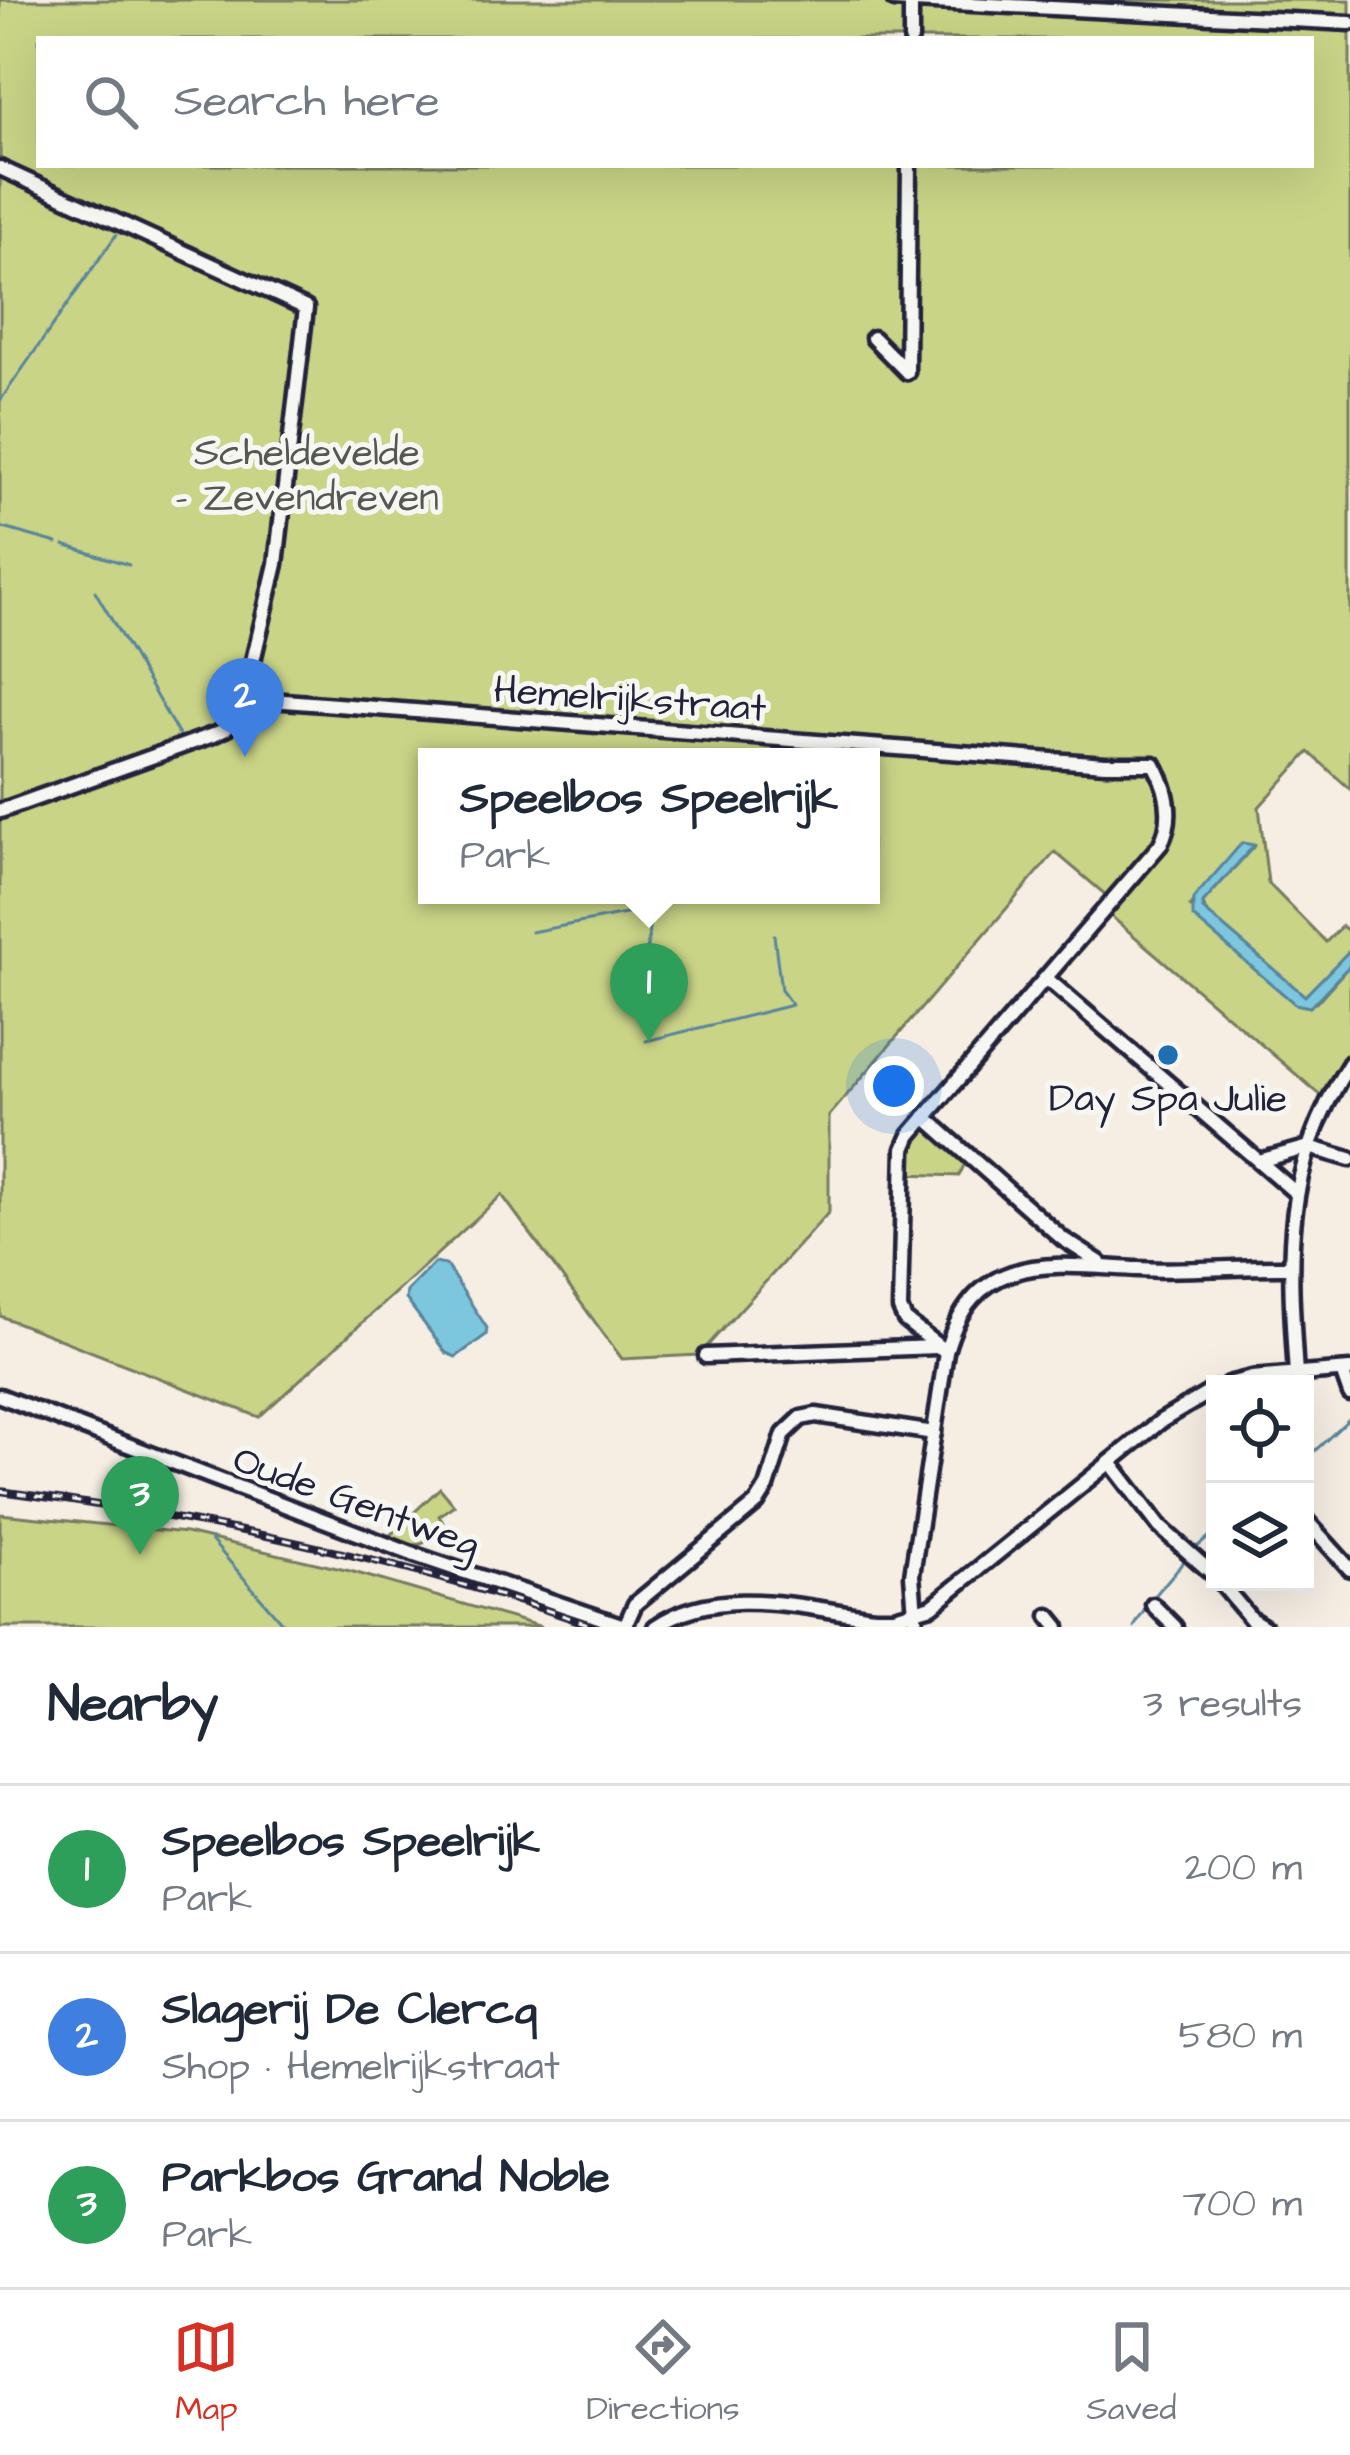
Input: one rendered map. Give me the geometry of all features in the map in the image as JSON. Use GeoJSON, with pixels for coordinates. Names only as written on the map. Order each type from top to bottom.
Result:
{"type":"FeatureCollection","features":[{"type":"Feature","properties":{"kind":"street"},"geometry":{"type":"LineString","coordinates":[[894,0],[1350,23]]}},
{"type":"Feature","properties":{"kind":"street"},"geometry":{"type":"LineString","coordinates":[[910,36],[911,1]]}},
{"type":"Feature","properties":{"kind":"street"},"geometry":{"type":"LineString","coordinates":[[0,168],[306,308],[276,564],[245,698],[236,718],[213,736],[0,811]]}},
{"type":"Feature","properties":{"kind":"street"},"geometry":{"type":"LineString","coordinates":[[873,338],[907,372],[909,168]]}},
{"type":"Feature","properties":{"kind":"street","name":"Hemelrijkstraat"},"geometry":{"type":"LineString","coordinates":[[245,698],[1154,764],[1168,804],[1165,838],[1046,978]]}},
{"type":"Feature","properties":{"kind":"street"},"geometry":{"type":"LineString","coordinates":[[942,1350],[905,1320],[900,1309],[900,1166],[910,1135],[1046,978],[1297,1193]]}},
{"type":"Feature","properties":{"kind":"street"},"geometry":{"type":"LineString","coordinates":[[1296,1374],[1288,1267],[1297,1193],[1323,1110],[1350,1063]]}},
{"type":"Feature","properties":{"kind":"street"},"geometry":{"type":"LineString","coordinates":[[925,1117],[1063,1240],[1101,1264]]}},
{"type":"Feature","properties":{"kind":"street"},"geometry":{"type":"LineString","coordinates":[[1259,1161],[1310,1147],[1350,1159]]}},
{"type":"Feature","properties":{"kind":"street"},"geometry":{"type":"LineString","coordinates":[[915,1620],[912,1576],[942,1350],[964,1309],[980,1291],[1003,1276],[1042,1266],[1288,1267]]}},
{"type":"Feature","properties":{"kind":"street"},"geometry":{"type":"LineString","coordinates":[[706,1356],[942,1350]]}},
{"type":"Feature","properties":{"kind":"street"},"geometry":{"type":"LineString","coordinates":[[1289,1375],[1346,1370],[1350,1394]]}},
{"type":"Feature","properties":{"kind":"street"},"geometry":{"type":"LineString","coordinates":[[655,1627],[702,1604],[728,1600],[915,1620],[1179,1408],[1206,1394]]}},
{"type":"Feature","properties":{"kind":"street","name":"Oude Gentweg"},"geometry":{"type":"LineString","coordinates":[[0,1396],[412,1554],[626,1627]]}},
{"type":"Feature","properties":{"kind":"street"},"geometry":{"type":"LineString","coordinates":[[626,1627],[640,1599],[757,1503],[784,1434],[794,1422],[816,1415],[934,1433]]}},
{"type":"Feature","properties":{"kind":"street"},"geometry":{"type":"LineString","coordinates":[[1111,1463],[1160,1526],[1206,1568]]}},
{"type":"Feature","properties":{"kind":"street"},"geometry":{"type":"LineString","coordinates":[[1314,1529],[1350,1569]]}},
{"type":"Feature","properties":{"kind":"street"},"geometry":{"type":"LineString","coordinates":[[1226,1591],[1246,1623],[1264,1627]]}},
{"type":"Feature","properties":{"kind":"street"},"geometry":{"type":"LineString","coordinates":[[1153,1605],[1175,1627]]}},
{"type":"Feature","properties":{"kind":"green space","name":"Scheldevelde - Zevendreven"},"geometry":{"type":"Polygon","coordinates":[[[0,0],[1350,0],[1350,789],[1309,752],[1259,807],[1268,883],[1326,942],[1342,926],[1350,927],[1350,950],[1305,996],[1206,914],[1203,903],[1254,846],[1242,843],[1190,906],[1295,1003],[1316,1003],[1350,965],[1350,1055],[1325,1099],[1099,906],[1107,896],[1055,852],[829,1116],[829,1212],[699,1355],[622,1359],[502,1195],[259,1417],[0,1316],[0,0]]]}},
{"type":"Feature","properties":{"kind":"green space"},"geometry":{"type":"Polygon","coordinates":[[[925,1126],[966,1161],[959,1176],[906,1174],[914,1138],[925,1126]]]}},
{"type":"Feature","properties":{"kind":"green space"},"geometry":{"type":"Polygon","coordinates":[[[440,1488],[454,1505],[439,1516],[446,1527],[419,1544],[388,1537],[440,1488]]]}},
{"type":"Feature","properties":{"kind":"green space"},"geometry":{"type":"Polygon","coordinates":[[[0,1514],[186,1533],[350,1571],[542,1627],[0,1627],[0,1514]]]}},
{"type":"Feature","properties":{"kind":"water"},"geometry":{"type":"Polygon","coordinates":[[[1242,843],[1254,845],[1203,903],[1203,909],[1305,996],[1350,950],[1350,965],[1310,1007],[1295,1004],[1193,917],[1193,899],[1242,843]]]}},
{"type":"Feature","properties":{"kind":"water"},"geometry":{"type":"Polygon","coordinates":[[[434,1263],[446,1265],[487,1328],[486,1335],[456,1357],[446,1353],[406,1299],[407,1291],[434,1263]]]}},
{"type":"Feature","properties":{"kind":"waterway"},"geometry":{"type":"LineString","coordinates":[[1030,0],[1150,7]]}},
{"type":"Feature","properties":{"kind":"waterway"},"geometry":{"type":"LineString","coordinates":[[1244,12],[1350,16]]}},
{"type":"Feature","properties":{"kind":"waterway"},"geometry":{"type":"LineString","coordinates":[[0,401],[116,235]]}},
{"type":"Feature","properties":{"kind":"waterway"},"geometry":{"type":"LineString","coordinates":[[0,527],[57,543]]}},
{"type":"Feature","properties":{"kind":"waterway"},"geometry":{"type":"LineString","coordinates":[[64,545],[129,565]]}},
{"type":"Feature","properties":{"kind":"waterway"},"geometry":{"type":"LineString","coordinates":[[95,591],[180,737]]}},
{"type":"Feature","properties":{"kind":"waterway"},"geometry":{"type":"LineString","coordinates":[[641,1021],[651,904]]}},
{"type":"Feature","properties":{"kind":"waterway"},"geometry":{"type":"LineString","coordinates":[[531,932],[647,910]]}},
{"type":"Feature","properties":{"kind":"waterway"},"geometry":{"type":"LineString","coordinates":[[646,1041],[792,1005],[781,990],[774,935]]}},
{"type":"Feature","properties":{"kind":"waterway"},"geometry":{"type":"LineString","coordinates":[[1314,1452],[1350,1418]]}},
{"type":"Feature","properties":{"kind":"waterway"},"geometry":{"type":"LineString","coordinates":[[210,1539],[286,1627]]}},
{"type":"Feature","properties":{"kind":"waterway"},"geometry":{"type":"LineString","coordinates":[[1197,1547],[1206,1540]]}},
{"type":"Feature","properties":{"kind":"waterway"},"geometry":{"type":"LineString","coordinates":[[1153,1598],[1185,1560]]}},
{"type":"Feature","properties":{"kind":"waterway"},"geometry":{"type":"LineString","coordinates":[[1134,1627],[1147,1606]]}},
{"type":"Feature","properties":{"kind":"railway"},"geometry":{"type":"LineString","coordinates":[[0,1491],[152,1514],[377,1561],[597,1627]]}},
{"type":"Feature","properties":{"kind":"place","name":"Slagerij De Clercq"},"geometry":{"type":"Point","coordinates":[245,757]}},
{"type":"Feature","properties":{"kind":"place","name":"Speelbos Speelrijk"},"geometry":{"type":"Point","coordinates":[649,1042]}},
{"type":"Feature","properties":{"kind":"place","name":"Day Spa Julie"},"geometry":{"type":"Point","coordinates":[1168,1055]}},
{"type":"Feature","properties":{"kind":"place","name":"Parkbos Grand Noble"},"geometry":{"type":"Point","coordinates":[140,1555]}}]}
